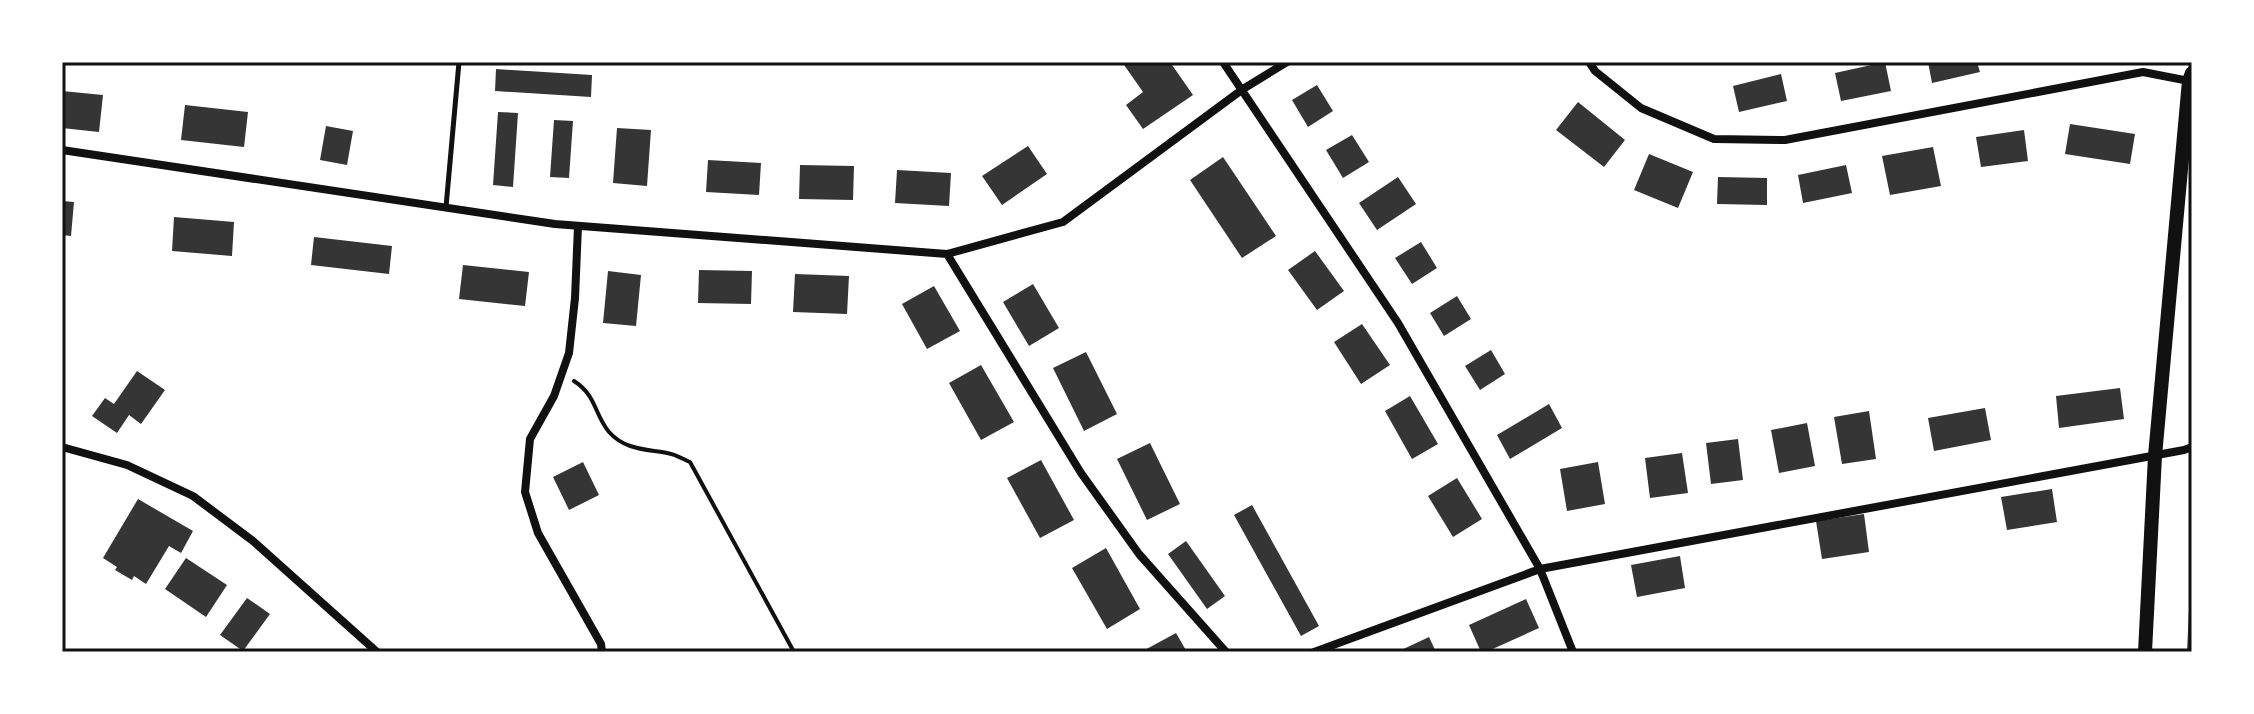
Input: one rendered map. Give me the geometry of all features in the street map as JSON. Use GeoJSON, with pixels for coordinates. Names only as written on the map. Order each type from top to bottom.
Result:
{"type":"FeatureCollection","features":[{"type":"Feature","properties":{"kind":"street"},"geometry":{"type":"LineString","coordinates":[[1223,62],[1398,323],[1540,569],[1573,652]]}},
{"type":"Feature","properties":{"kind":"street"},"geometry":{"type":"LineString","coordinates":[[62,150],[578,226],[947,254],[1063,222],[1243,89],[1287,62]]}},
{"type":"Feature","properties":{"kind":"street"},"geometry":{"type":"LineString","coordinates":[[1589,62],[1595,71],[1641,108],[1714,139],[1785,140],[2143,72],[2191,77],[2155,456],[2145,652]]}},
{"type":"Feature","properties":{"kind":"street"},"geometry":{"type":"LineString","coordinates":[[578,226],[569,353],[554,396],[530,439],[525,492],[538,533],[601,644],[602,652]]}},
{"type":"Feature","properties":{"kind":"street"},"geometry":{"type":"LineString","coordinates":[[947,254],[1081,473],[1139,554],[1226,652]]}},
{"type":"Feature","properties":{"kind":"street"},"geometry":{"type":"LineString","coordinates":[[62,447],[127,465],[193,496],[253,541],[377,652]]}},
{"type":"Feature","properties":{"kind":"street"},"geometry":{"type":"LineString","coordinates":[[1314,652],[1540,569],[2192,447]]}},
{"type":"Feature","properties":{"kind":"lane"},"geometry":{"type":"LineString","coordinates":[[446,208],[459,62]]}},
{"type":"Feature","properties":{"kind":"path"},"geometry":{"type":"LineString","coordinates":[[562,373],[586,388],[608,430],[622,443],[642,450],[670,453],[690,462],[794,652]]}},
{"type":"Feature","properties":{"kind":"building"},"geometry":{"type":"Polygon","coordinates":[[[1122,62],[1170,62],[1193,95],[1143,129],[1126,105],[1143,92],[1122,62]]]}},
{"type":"Feature","properties":{"kind":"building"},"geometry":{"type":"Polygon","coordinates":[[[1885,62],[1891,91],[1841,101],[1835,73],[1885,62]]]}},
{"type":"Feature","properties":{"kind":"building"},"geometry":{"type":"Polygon","coordinates":[[[1928,62],[1977,62],[1980,72],[1932,83],[1928,62]]]}},
{"type":"Feature","properties":{"kind":"building"},"geometry":{"type":"Polygon","coordinates":[[[496,69],[592,75],[591,97],[495,91],[496,69]]]}},
{"type":"Feature","properties":{"kind":"building"},"geometry":{"type":"Polygon","coordinates":[[[1781,74],[1787,101],[1739,112],[1733,86],[1781,74]]]}},
{"type":"Feature","properties":{"kind":"building"},"geometry":{"type":"Polygon","coordinates":[[[1317,85],[1333,111],[1308,127],[1292,100],[1317,85]]]}},
{"type":"Feature","properties":{"kind":"building"},"geometry":{"type":"Polygon","coordinates":[[[62,91],[103,95],[99,132],[62,128],[62,91]]]}},
{"type":"Feature","properties":{"kind":"building"},"geometry":{"type":"Polygon","coordinates":[[[1578,102],[1625,140],[1604,167],[1556,130],[1578,102]]]}},
{"type":"Feature","properties":{"kind":"building"},"geometry":{"type":"Polygon","coordinates":[[[185,105],[248,112],[244,147],[181,140],[185,105]]]}},
{"type":"Feature","properties":{"kind":"building"},"geometry":{"type":"Polygon","coordinates":[[[498,112],[518,113],[513,187],[493,185],[498,112]]]}},
{"type":"Feature","properties":{"kind":"building"},"geometry":{"type":"Polygon","coordinates":[[[554,120],[573,121],[569,178],[550,177],[554,120]]]}},
{"type":"Feature","properties":{"kind":"building"},"geometry":{"type":"Polygon","coordinates":[[[2070,124],[2135,134],[2130,164],[2065,154],[2070,124]]]}},
{"type":"Feature","properties":{"kind":"building"},"geometry":{"type":"Polygon","coordinates":[[[326,126],[353,131],[347,165],[320,160],[326,126]]]}},
{"type":"Feature","properties":{"kind":"building"},"geometry":{"type":"Polygon","coordinates":[[[617,128],[651,130],[647,186],[613,183],[617,128]]]}},
{"type":"Feature","properties":{"kind":"building"},"geometry":{"type":"Polygon","coordinates":[[[2024,130],[2028,161],[1981,167],[1976,137],[2024,130]]]}},
{"type":"Feature","properties":{"kind":"building"},"geometry":{"type":"Polygon","coordinates":[[[1352,135],[1369,162],[1343,178],[1326,150],[1352,135]]]}},
{"type":"Feature","properties":{"kind":"building"},"geometry":{"type":"Polygon","coordinates":[[[1028,146],[1047,174],[1002,205],[982,176],[1028,146]]]}},
{"type":"Feature","properties":{"kind":"building"},"geometry":{"type":"Polygon","coordinates":[[[1933,147],[1941,186],[1890,195],[1882,156],[1933,147]]]}},
{"type":"Feature","properties":{"kind":"building"},"geometry":{"type":"Polygon","coordinates":[[[1649,154],[1693,172],[1678,208],[1634,190],[1649,154]]]}},
{"type":"Feature","properties":{"kind":"building"},"geometry":{"type":"Polygon","coordinates":[[[1223,157],[1276,236],[1242,258],[1190,180],[1223,157]]]}},
{"type":"Feature","properties":{"kind":"building"},"geometry":{"type":"Polygon","coordinates":[[[708,160],[761,163],[759,195],[706,192],[708,160]]]}},
{"type":"Feature","properties":{"kind":"building"},"geometry":{"type":"Polygon","coordinates":[[[800,165],[854,166],[853,200],[799,199],[800,165]]]}},
{"type":"Feature","properties":{"kind":"building"},"geometry":{"type":"Polygon","coordinates":[[[1846,165],[1852,193],[1803,203],[1798,175],[1846,165]]]}},
{"type":"Feature","properties":{"kind":"building"},"geometry":{"type":"Polygon","coordinates":[[[897,170],[951,173],[949,206],[895,203],[897,170]]]}},
{"type":"Feature","properties":{"kind":"building"},"geometry":{"type":"Polygon","coordinates":[[[1398,177],[1416,204],[1377,230],[1359,203],[1398,177]]]}},
{"type":"Feature","properties":{"kind":"building"},"geometry":{"type":"Polygon","coordinates":[[[1718,177],[1767,178],[1767,205],[1717,204],[1718,177]]]}},
{"type":"Feature","properties":{"kind":"building"},"geometry":{"type":"Polygon","coordinates":[[[62,201],[74,202],[71,236],[62,235],[62,201]]]}},
{"type":"Feature","properties":{"kind":"building"},"geometry":{"type":"Polygon","coordinates":[[[174,217],[234,222],[232,256],[172,251],[174,217]]]}},
{"type":"Feature","properties":{"kind":"building"},"geometry":{"type":"Polygon","coordinates":[[[314,237],[392,246],[389,274],[311,265],[314,237]]]}},
{"type":"Feature","properties":{"kind":"building"},"geometry":{"type":"Polygon","coordinates":[[[1421,242],[1437,268],[1412,284],[1395,258],[1421,242]]]}},
{"type":"Feature","properties":{"kind":"building"},"geometry":{"type":"Polygon","coordinates":[[[1315,251],[1344,291],[1317,310],[1288,270],[1315,251]]]}},
{"type":"Feature","properties":{"kind":"building"},"geometry":{"type":"Polygon","coordinates":[[[463,265],[529,272],[525,306],[459,299],[463,265]]]}},
{"type":"Feature","properties":{"kind":"building"},"geometry":{"type":"Polygon","coordinates":[[[699,270],[752,271],[751,304],[698,303],[699,270]]]}},
{"type":"Feature","properties":{"kind":"building"},"geometry":{"type":"Polygon","coordinates":[[[608,271],[641,275],[636,326],[603,323],[608,271]]]}},
{"type":"Feature","properties":{"kind":"building"},"geometry":{"type":"Polygon","coordinates":[[[795,274],[849,276],[847,314],[793,312],[795,274]]]}},
{"type":"Feature","properties":{"kind":"building"},"geometry":{"type":"Polygon","coordinates":[[[1033,284],[1059,328],[1029,346],[1003,302],[1033,284]]]}},
{"type":"Feature","properties":{"kind":"building"},"geometry":{"type":"Polygon","coordinates":[[[934,286],[960,331],[927,349],[902,304],[934,286]]]}},
{"type":"Feature","properties":{"kind":"building"},"geometry":{"type":"Polygon","coordinates":[[[1457,296],[1471,319],[1444,336],[1430,313],[1457,296]]]}},
{"type":"Feature","properties":{"kind":"building"},"geometry":{"type":"Polygon","coordinates":[[[1362,324],[1390,365],[1361,384],[1334,342],[1362,324]]]}},
{"type":"Feature","properties":{"kind":"building"},"geometry":{"type":"Polygon","coordinates":[[[1491,350],[1505,374],[1480,390],[1465,366],[1491,350]]]}},
{"type":"Feature","properties":{"kind":"building"},"geometry":{"type":"Polygon","coordinates":[[[1086,352],[1117,414],[1084,431],[1053,368],[1086,352]]]}},
{"type":"Feature","properties":{"kind":"building"},"geometry":{"type":"Polygon","coordinates":[[[981,365],[1014,422],[981,440],[949,383],[981,365]]]}},
{"type":"Feature","properties":{"kind":"building"},"geometry":{"type":"Polygon","coordinates":[[[137,371],[165,390],[141,424],[129,415],[117,433],[92,416],[105,398],[114,404],[137,371]]]}},
{"type":"Feature","properties":{"kind":"building"},"geometry":{"type":"Polygon","coordinates":[[[2120,388],[2124,419],[2059,428],[2056,396],[2120,388]]]}},
{"type":"Feature","properties":{"kind":"building"},"geometry":{"type":"Polygon","coordinates":[[[1410,396],[1438,444],[1412,459],[1385,411],[1410,396]]]}},
{"type":"Feature","properties":{"kind":"building"},"geometry":{"type":"Polygon","coordinates":[[[1549,404],[1562,428],[1510,459],[1497,435],[1549,404]]]}},
{"type":"Feature","properties":{"kind":"building"},"geometry":{"type":"Polygon","coordinates":[[[1985,408],[1991,440],[1934,451],[1928,418],[1985,408]]]}},
{"type":"Feature","properties":{"kind":"building"},"geometry":{"type":"Polygon","coordinates":[[[1869,411],[1876,459],[1842,464],[1834,417],[1869,411]]]}},
{"type":"Feature","properties":{"kind":"building"},"geometry":{"type":"Polygon","coordinates":[[[1807,423],[1815,466],[1779,473],[1771,430],[1807,423]]]}},
{"type":"Feature","properties":{"kind":"building"},"geometry":{"type":"Polygon","coordinates":[[[1738,439],[1743,480],[1711,484],[1706,443],[1738,439]]]}},
{"type":"Feature","properties":{"kind":"building"},"geometry":{"type":"Polygon","coordinates":[[[1150,443],[1180,504],[1147,520],[1117,459],[1150,443]]]}},
{"type":"Feature","properties":{"kind":"building"},"geometry":{"type":"Polygon","coordinates":[[[1682,453],[1688,493],[1650,498],[1645,458],[1682,453]]]}},
{"type":"Feature","properties":{"kind":"building"},"geometry":{"type":"Polygon","coordinates":[[[1041,460],[1074,520],[1040,538],[1007,478],[1041,460]]]}},
{"type":"Feature","properties":{"kind":"building"},"geometry":{"type":"Polygon","coordinates":[[[583,462],[599,495],[569,510],[553,477],[583,462]]]}},
{"type":"Feature","properties":{"kind":"building"},"geometry":{"type":"Polygon","coordinates":[[[1598,462],[1605,504],[1567,511],[1560,469],[1598,462]]]}},
{"type":"Feature","properties":{"kind":"building"},"geometry":{"type":"Polygon","coordinates":[[[1457,478],[1482,519],[1453,537],[1428,496],[1457,478]]]}},
{"type":"Feature","properties":{"kind":"building"},"geometry":{"type":"Polygon","coordinates":[[[2052,489],[2057,522],[2007,530],[2001,497],[2052,489]]]}},
{"type":"Feature","properties":{"kind":"building"},"geometry":{"type":"Polygon","coordinates":[[[138,499],[193,531],[181,553],[169,546],[146,584],[115,570],[117,567],[103,558],[138,499]]]}},
{"type":"Feature","properties":{"kind":"building"},"geometry":{"type":"Polygon","coordinates":[[[1252,505],[1319,626],[1301,636],[1234,515],[1252,505]]]}},
{"type":"Feature","properties":{"kind":"building"},"geometry":{"type":"Polygon","coordinates":[[[1864,514],[1869,552],[1822,559],[1816,521],[1864,514]]]}},
{"type":"Feature","properties":{"kind":"building"},"geometry":{"type":"Polygon","coordinates":[[[1186,541],[1225,596],[1207,609],[1168,554],[1186,541]]]}},
{"type":"Feature","properties":{"kind":"building"},"geometry":{"type":"Polygon","coordinates":[[[1106,548],[1140,609],[1107,629],[1072,568],[1106,548]]]}},
{"type":"Feature","properties":{"kind":"building"},"geometry":{"type":"Polygon","coordinates":[[[1680,556],[1685,588],[1637,597],[1631,565],[1680,556]]]}},
{"type":"Feature","properties":{"kind":"building"},"geometry":{"type":"Polygon","coordinates":[[[186,558],[227,585],[206,617],[165,589],[186,558]]]}},
{"type":"Feature","properties":{"kind":"building"},"geometry":{"type":"Polygon","coordinates":[[[2190,589],[2192,652],[2187,652],[2190,589]]]}},
{"type":"Feature","properties":{"kind":"building"},"geometry":{"type":"Polygon","coordinates":[[[247,598],[270,614],[243,651],[220,635],[247,598]]]}},
{"type":"Feature","properties":{"kind":"building"},"geometry":{"type":"Polygon","coordinates":[[[1526,599],[1539,628],[1481,652],[1469,625],[1526,599]]]}},
{"type":"Feature","properties":{"kind":"building"},"geometry":{"type":"Polygon","coordinates":[[[1176,633],[1187,652],[1141,652],[1176,633]]]}},
{"type":"Feature","properties":{"kind":"building"},"geometry":{"type":"Polygon","coordinates":[[[1429,637],[1436,652],[1397,652],[1429,637]]]}}]}
